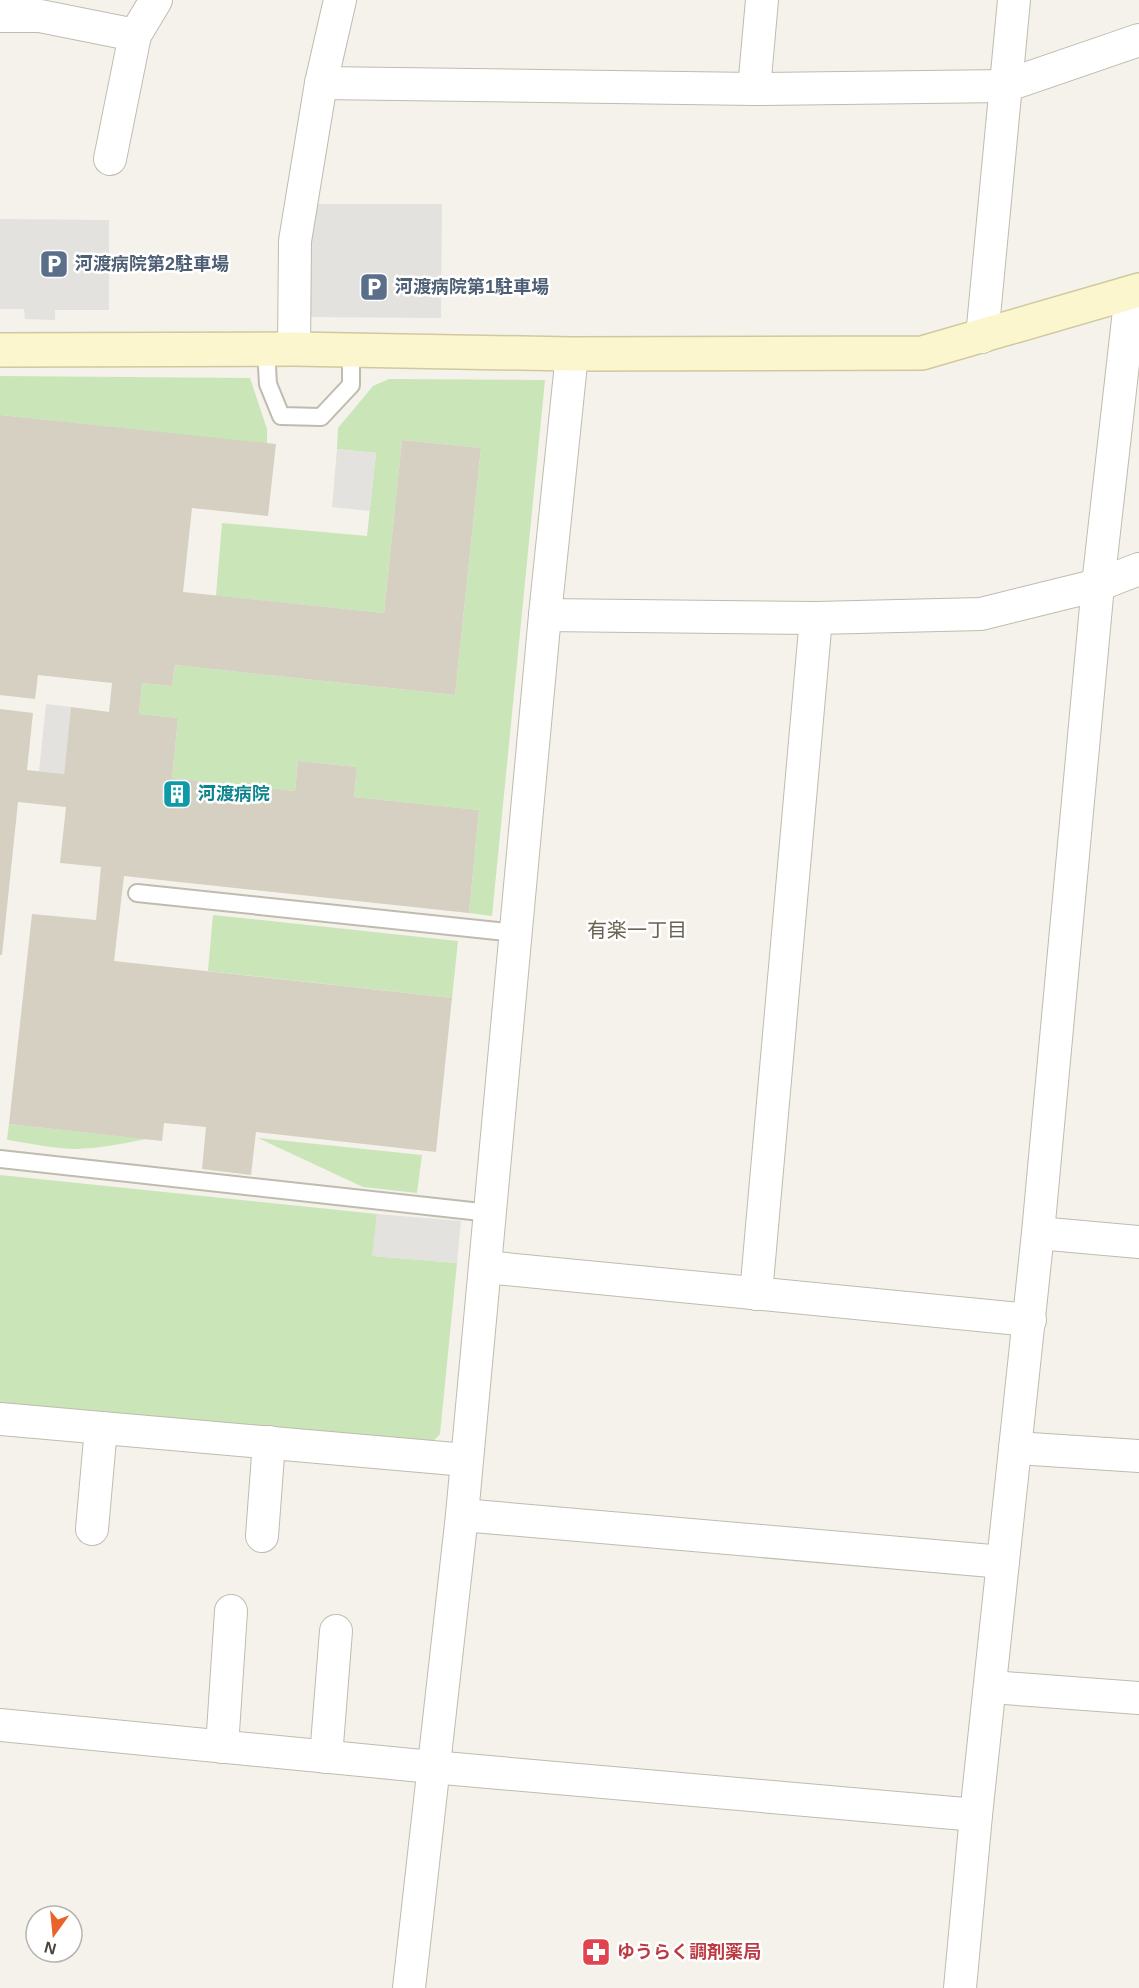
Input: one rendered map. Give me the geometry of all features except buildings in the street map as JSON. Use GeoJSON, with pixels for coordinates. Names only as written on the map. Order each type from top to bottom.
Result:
{"type":"FeatureCollection","features":[{"type":"Feature","properties":{"kind":"street"},"geometry":{"type":"LineString","coordinates":[[110,159],[135,35],[156,0]]}},
{"type":"Feature","properties":{"kind":"street"},"geometry":{"type":"LineString","coordinates":[[280,349],[321,83],[340,0]]}},
{"type":"Feature","properties":{"kind":"street"},"geometry":{"type":"LineString","coordinates":[[754,89],[762,0]]}},
{"type":"Feature","properties":{"kind":"street"},"geometry":{"type":"LineString","coordinates":[[982,337],[1014,0]]}},
{"type":"Feature","properties":{"kind":"street"},"geometry":{"type":"LineString","coordinates":[[0,16],[40,16],[135,35]]}},
{"type":"Feature","properties":{"kind":"street"},"geometry":{"type":"LineString","coordinates":[[321,83],[754,89],[1005,86],[1139,40]]}},
{"type":"Feature","properties":{"kind":"street"},"geometry":{"type":"LineString","coordinates":[[0,350],[280,349],[572,354],[922,353],[1135,292],[1098,585],[1030,1320],[976,1815],[960,1988]]}},
{"type":"Feature","properties":{"kind":"street"},"geometry":{"type":"LineString","coordinates":[[409,1988],[462,1515],[544,615],[572,354]]}},
{"type":"Feature","properties":{"kind":"street"},"geometry":{"type":"LineString","coordinates":[[544,615],[816,618],[981,614],[1098,585],[1139,569]]}},
{"type":"Feature","properties":{"kind":"street"},"geometry":{"type":"LineString","coordinates":[[756,1294],[816,618]]}},
{"type":"Feature","properties":{"kind":"street"},"geometry":{"type":"LineString","coordinates":[[1038,1233],[1139,1242]]}},
{"type":"Feature","properties":{"kind":"street"},"geometry":{"type":"LineString","coordinates":[[485,1267],[1030,1320]]}},
{"type":"Feature","properties":{"kind":"street"},"geometry":{"type":"LineString","coordinates":[[0,1419],[466,1460]]}},
{"type":"Feature","properties":{"kind":"street"},"geometry":{"type":"LineString","coordinates":[[92,1529],[101,1428]]}},
{"type":"Feature","properties":{"kind":"street"},"geometry":{"type":"LineString","coordinates":[[262,1536],[269,1442]]}},
{"type":"Feature","properties":{"kind":"street"},"geometry":{"type":"LineString","coordinates":[[1015,1448],[1139,1456]]}},
{"type":"Feature","properties":{"kind":"street"},"geometry":{"type":"LineString","coordinates":[[462,1515],[1003,1562]]}},
{"type":"Feature","properties":{"kind":"street"},"geometry":{"type":"LineString","coordinates":[[222,1747],[231,1611]]}},
{"type":"Feature","properties":{"kind":"street"},"geometry":{"type":"LineString","coordinates":[[326,1757],[336,1631]]}},
{"type":"Feature","properties":{"kind":"street"},"geometry":{"type":"LineString","coordinates":[[991,1687],[1139,1698]]}},
{"type":"Feature","properties":{"kind":"street"},"geometry":{"type":"LineString","coordinates":[[0,1725],[432,1767],[976,1815]]}},
{"type":"Feature","properties":{"kind":"lane"},"geometry":{"type":"LineString","coordinates":[[280,349],[268,384],[281,416],[321,417],[351,385],[351,350]]}},
{"type":"Feature","properties":{"kind":"lane"},"geometry":{"type":"LineString","coordinates":[[137,893],[516,933]]}},
{"type":"Feature","properties":{"kind":"lane"},"geometry":{"type":"LineString","coordinates":[[0,1159],[490,1213]]}},
{"type":"Feature","properties":{"kind":"green space"},"geometry":{"type":"Polygon","coordinates":[[[0,376],[250,378],[267,429],[267,444],[0,415],[0,376]]]}},
{"type":"Feature","properties":{"kind":"green space"},"geometry":{"type":"Polygon","coordinates":[[[389,379],[545,380],[492,916],[469,913],[479,810],[354,797],[357,767],[298,761],[295,791],[172,778],[178,718],[139,714],[142,683],[172,686],[175,665],[455,695],[481,448],[402,440],[384,613],[216,596],[222,523],[367,536],[376,453],[337,449],[338,428],[373,386],[389,379]]]}},
{"type":"Feature","properties":{"kind":"green space"},"geometry":{"type":"Polygon","coordinates":[[[213,915],[458,941],[452,998],[208,971],[213,915]]]}},
{"type":"Feature","properties":{"kind":"green space"},"geometry":{"type":"Polygon","coordinates":[[[9,1124],[146,1139],[94,1148],[60,1148],[7,1140],[9,1124]]]}},
{"type":"Feature","properties":{"kind":"green space"},"geometry":{"type":"Polygon","coordinates":[[[258,1138],[422,1155],[417,1193],[363,1187],[258,1138]]]}},
{"type":"Feature","properties":{"kind":"green space"},"geometry":{"type":"Polygon","coordinates":[[[0,1175],[377,1214],[373,1256],[457,1263],[440,1434],[430,1445],[0,1403],[0,1175]]]}},
{"type":"Feature","properties":{"kind":"shaded area","name":"河渡病院第1駐車場"},"geometry":{"type":"Polygon","coordinates":[[[313,204],[442,204],[441,318],[305,317],[313,204]]]}},
{"type":"Feature","properties":{"kind":"shaded area","name":"河渡病院第2駐車場"},"geometry":{"type":"Polygon","coordinates":[[[0,219],[109,220],[109,310],[55,310],[55,320],[25,319],[24,309],[0,309],[0,219]]]}},
{"type":"Feature","properties":{"kind":"shaded area"},"geometry":{"type":"Polygon","coordinates":[[[337,449],[376,453],[370,511],[332,507],[337,449]]]}},
{"type":"Feature","properties":{"kind":"shaded area"},"geometry":{"type":"Polygon","coordinates":[[[46,704],[71,707],[64,774],[39,771],[46,704]]]}},
{"type":"Feature","properties":{"kind":"shaded area"},"geometry":{"type":"Polygon","coordinates":[[[377,1214],[461,1221],[457,1263],[372,1256],[377,1214]]]}},
{"type":"Feature","properties":{"kind":"place","name":"河渡病院第2駐車場"},"geometry":{"type":"Point","coordinates":[54,264]}},
{"type":"Feature","properties":{"kind":"place","name":"河渡病院第1駐車場"},"geometry":{"type":"Point","coordinates":[374,287]}},
{"type":"Feature","properties":{"kind":"place","name":"河渡病院"},"geometry":{"type":"Point","coordinates":[177,794]}},
{"type":"Feature","properties":{"kind":"place","name":"ゆうらく調剤薬局"},"geometry":{"type":"Point","coordinates":[596,1952]}},
{"type":"Feature","properties":{"kind":"district","name":"有楽一丁目"},"geometry":{"type":"Point","coordinates":[637,930]}}]}
